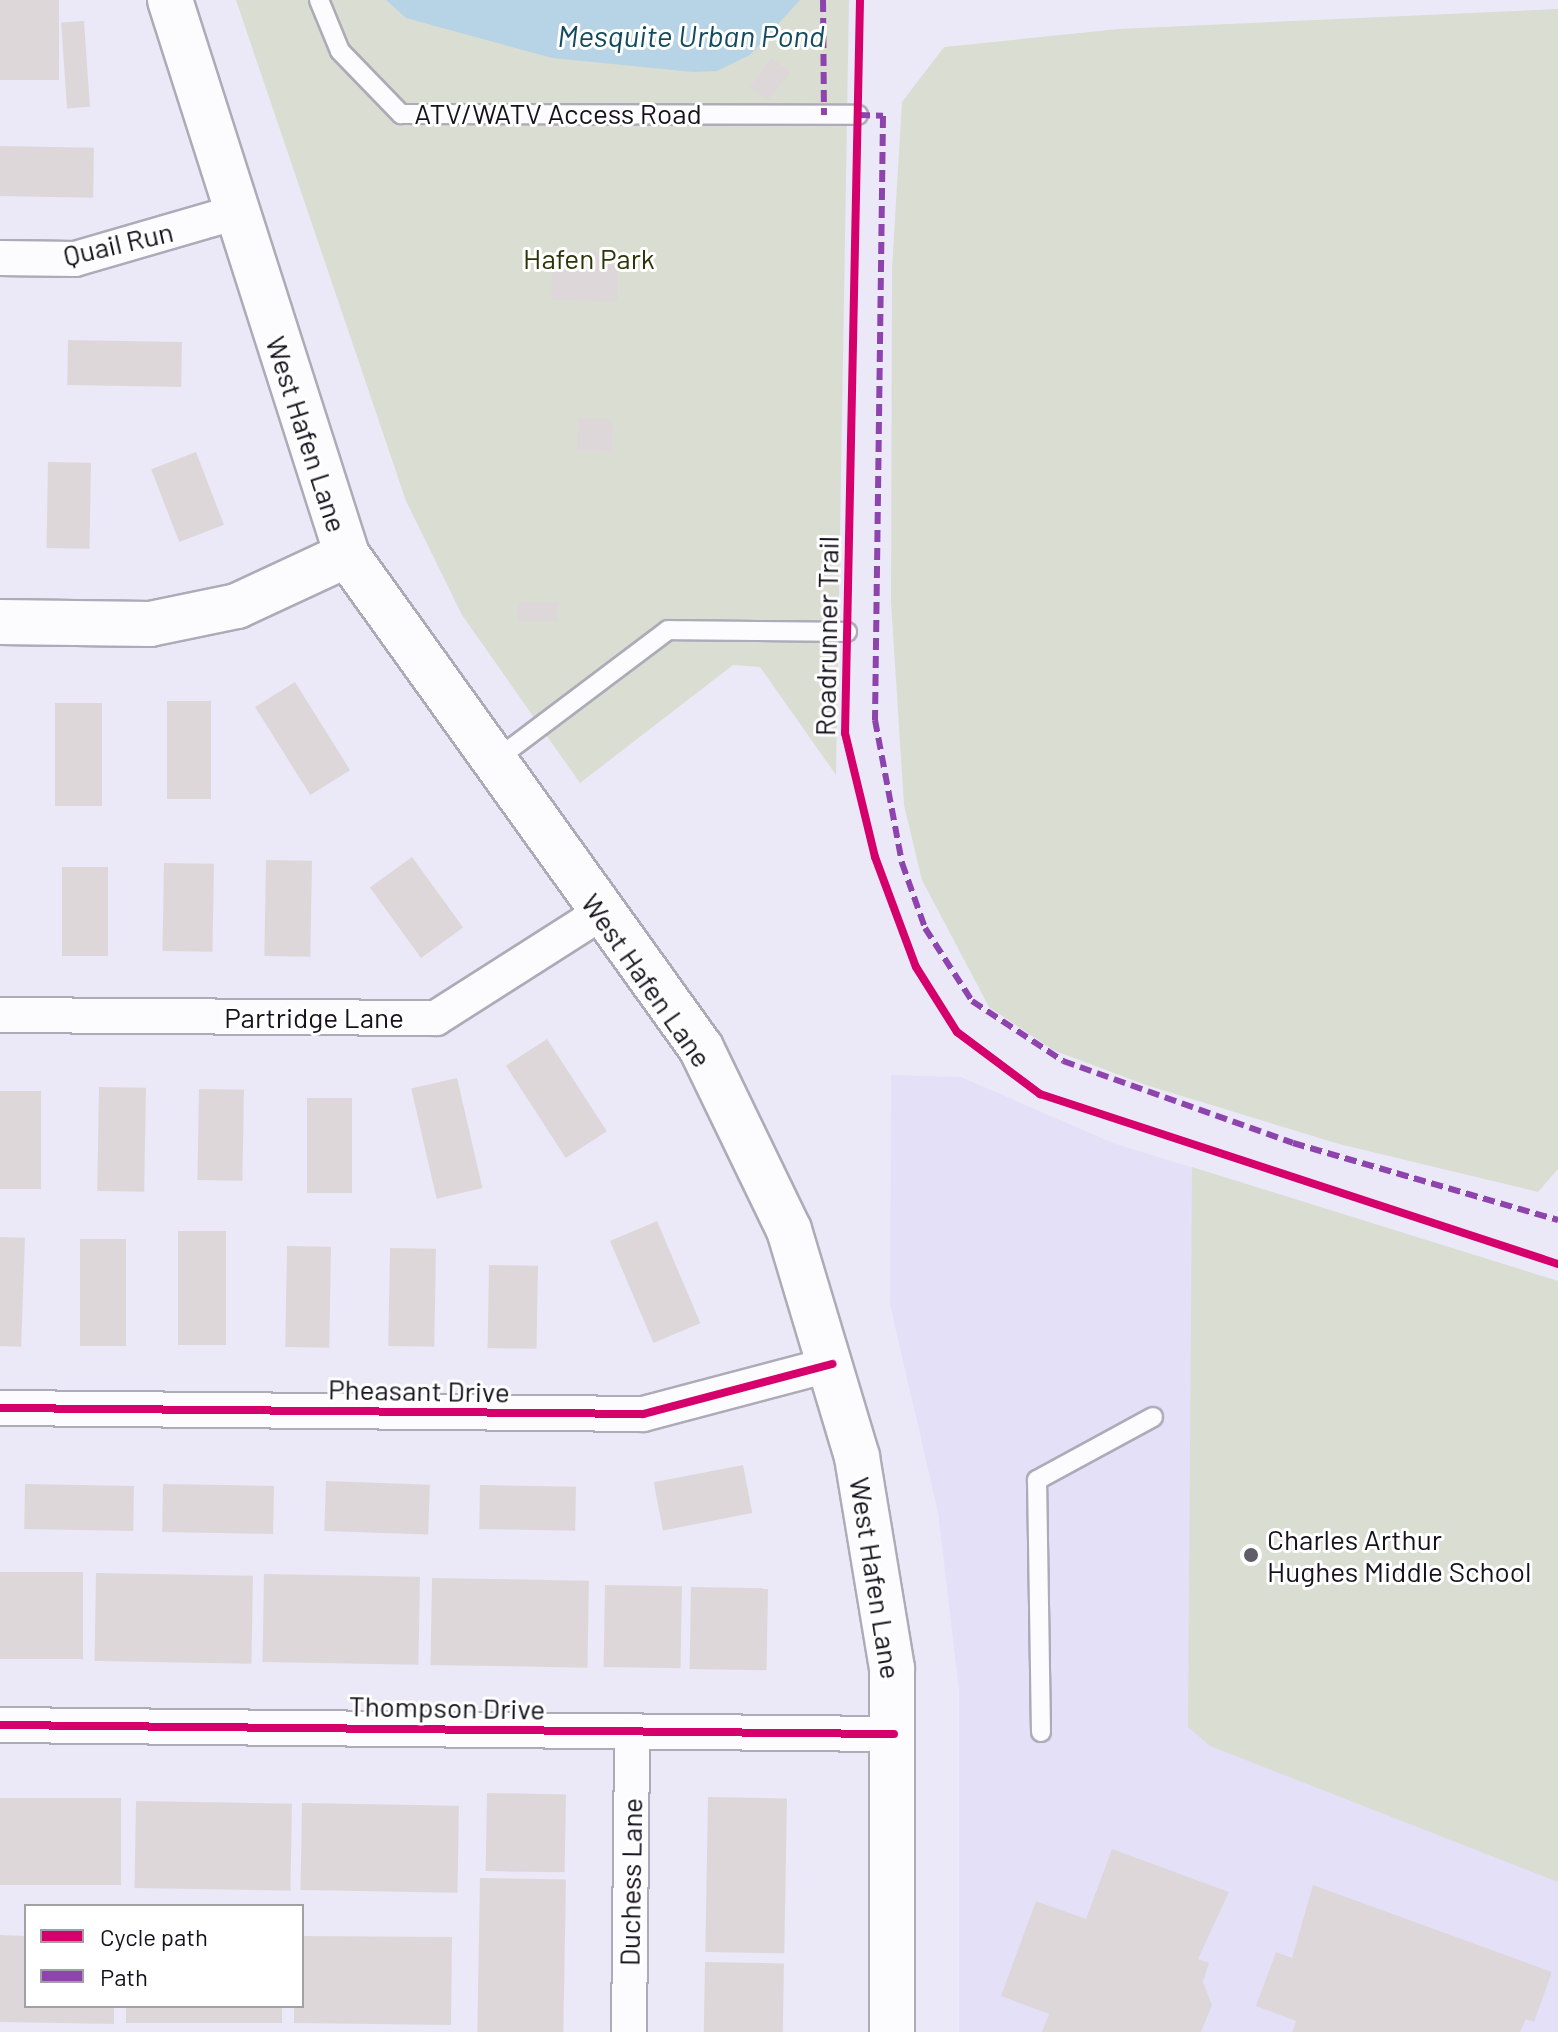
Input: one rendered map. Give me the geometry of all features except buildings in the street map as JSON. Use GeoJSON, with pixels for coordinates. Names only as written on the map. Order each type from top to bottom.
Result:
{"type":"FeatureCollection","features":[{"type":"Feature","properties":{"kind":"main road","name":"West Hafen Lane"},"geometry":{"type":"LineString","coordinates":[[170,0],[233,213],[347,555],[491,764],[701,1048],[789,1230],[832,1364],[884,1600],[894,1734],[892,2032]]}},
{"type":"Feature","properties":{"kind":"main road"},"geometry":{"type":"LineString","coordinates":[[0,622],[150,624],[237,606],[347,555]]}},
{"type":"Feature","properties":{"kind":"street","name":"Quail Run"},"geometry":{"type":"LineString","coordinates":[[0,258],[75,259],[233,213]]}},
{"type":"Feature","properties":{"kind":"street","name":"Partridge Lane"},"geometry":{"type":"LineString","coordinates":[[0,1015],[436,1018],[599,914]]}},
{"type":"Feature","properties":{"kind":"street","name":"Pheasant Drive"},"geometry":{"type":"LineString","coordinates":[[0,1408],[643,1414],[832,1364]]}},
{"type":"Feature","properties":{"kind":"street","name":"Thompson Drive"},"geometry":{"type":"LineString","coordinates":[[0,1725],[894,1734]]}},
{"type":"Feature","properties":{"kind":"street","name":"Duchess Lane"},"geometry":{"type":"LineString","coordinates":[[629,2032],[632,1731]]}},
{"type":"Feature","properties":{"kind":"lane","name":"ATV/WATV Access Road"},"geometry":{"type":"LineString","coordinates":[[319,0],[340,51],[401,114],[858,115]]}},
{"type":"Feature","properties":{"kind":"lane"},"geometry":{"type":"LineString","coordinates":[[491,764],[668,630],[847,632]]}},
{"type":"Feature","properties":{"kind":"lane"},"geometry":{"type":"LineString","coordinates":[[1041,1732],[1037,1480],[1153,1417]]}},
{"type":"Feature","properties":{"kind":"shaded area","name":"Charles Arthur Hughes Middle School"},"geometry":{"type":"Polygon","coordinates":[[[891,1075],[961,1077],[1113,1143],[1558,1281],[1558,2032],[959,2032],[959,1691],[938,1512],[890,1305],[891,1075]]]}},
{"type":"Feature","properties":{"kind":"green space","name":"Hafen Park"},"geometry":{"type":"Polygon","coordinates":[[[236,0],[849,0],[836,775],[760,667],[733,665],[580,783],[462,615],[406,501],[236,0]]]}},
{"type":"Feature","properties":{"kind":"green space"},"geometry":{"type":"Polygon","coordinates":[[[1558,9],[1558,1169],[1538,1192],[1339,1144],[1146,1085],[1053,1050],[989,1007],[922,880],[904,805],[891,602],[892,269],[902,102],[944,47],[1119,29],[1558,9]]]}},
{"type":"Feature","properties":{"kind":"green space"},"geometry":{"type":"Polygon","coordinates":[[[1192,1167],[1558,1281],[1558,1882],[1210,1746],[1188,1727],[1192,1167]]]}},
{"type":"Feature","properties":{"kind":"water","name":"Mesquite Urban Pond"},"geometry":{"type":"Polygon","coordinates":[[[386,0],[800,0],[750,55],[717,71],[693,72],[552,58],[406,18],[386,0]]]}},
{"type":"Feature","properties":{"kind":"marked path"},"geometry":{"type":"LineString","coordinates":[[823,0],[824,115]]}},
{"type":"Feature","properties":{"kind":"marked path"},"geometry":{"type":"LineString","coordinates":[[858,115],[883,116],[875,720],[902,863],[925,928],[972,1001],[1063,1061],[1293,1143],[1558,1220]]}},
{"type":"Feature","properties":{"kind":"cycle path","name":"Roadrunner Trail"},"geometry":{"type":"LineString","coordinates":[[860,0],[845,733],[875,857],[916,967],[957,1032],[1040,1094],[1558,1264]]}},
{"type":"Feature","properties":{"kind":"cycle path"},"geometry":{"type":"LineString","coordinates":[[0,1408],[643,1414],[832,1364]]}},
{"type":"Feature","properties":{"kind":"cycle path"},"geometry":{"type":"LineString","coordinates":[[0,1725],[894,1734]]}},
{"type":"Feature","properties":{"kind":"place","name":"Charles Arthur Hughes Middle School"},"geometry":{"type":"Point","coordinates":[1251,1555]}}]}
